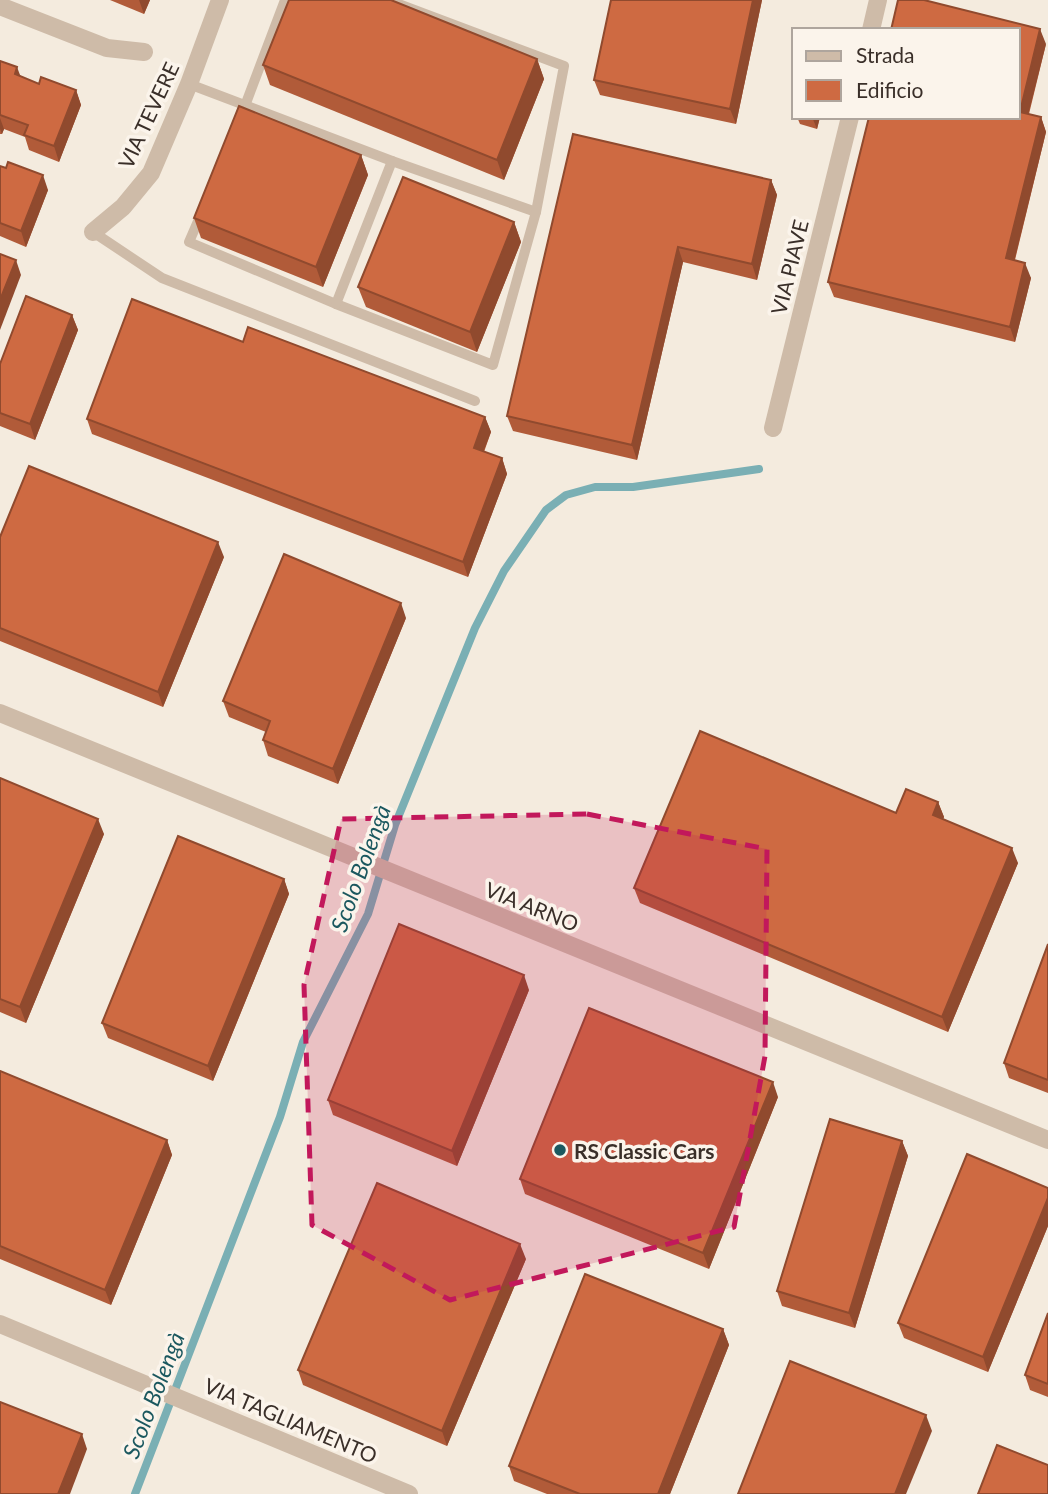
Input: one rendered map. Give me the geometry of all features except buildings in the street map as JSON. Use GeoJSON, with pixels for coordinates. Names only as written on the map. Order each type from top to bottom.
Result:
{"type":"FeatureCollection","features":[{"type":"Feature","properties":{"kind":"street","name":"VIA TEVERE"},"geometry":{"type":"LineString","coordinates":[[93,232],[123,207],[151,173],[189,84],[220,0]]}},
{"type":"Feature","properties":{"kind":"street"},"geometry":{"type":"LineString","coordinates":[[871,28],[878,0]]}},
{"type":"Feature","properties":{"kind":"street"},"geometry":{"type":"LineString","coordinates":[[0,6],[107,48],[144,52]]}},
{"type":"Feature","properties":{"kind":"street","name":"VIA PIAVE"},"geometry":{"type":"LineString","coordinates":[[773,428],[850,119]]}},
{"type":"Feature","properties":{"kind":"street","name":"VIA ARNO"},"geometry":{"type":"LineString","coordinates":[[0,713],[1048,1140]]}},
{"type":"Feature","properties":{"kind":"street","name":"VIA TAGLIAMENTO"},"geometry":{"type":"LineString","coordinates":[[0,1324],[409,1494]]}},
{"type":"Feature","properties":{"kind":"lane"},"geometry":{"type":"LineString","coordinates":[[236,131],[285,0]]}},
{"type":"Feature","properties":{"kind":"lane"},"geometry":{"type":"LineString","coordinates":[[204,205],[189,243],[493,365],[536,212],[564,66],[388,0]]}},
{"type":"Feature","properties":{"kind":"lane"},"geometry":{"type":"LineString","coordinates":[[189,84],[391,161],[536,212]]}},
{"type":"Feature","properties":{"kind":"lane"},"geometry":{"type":"LineString","coordinates":[[336,304],[391,161]]}},
{"type":"Feature","properties":{"kind":"lane"},"geometry":{"type":"LineString","coordinates":[[93,232],[162,278],[475,401]]}},
{"type":"Feature","properties":{"kind":"highlighted area"},"geometry":{"type":"Polygon","coordinates":[[[587,814],[767,849],[765,1056],[734,1227],[450,1300],[312,1225],[304,985],[341,819],[587,814]]]}},
{"type":"Feature","properties":{"kind":"waterway","name":"Scolo Bolengà"},"geometry":{"type":"LineString","coordinates":[[135,1494],[280,1117],[303,1042],[368,914],[395,825],[475,628],[504,571],[546,510],[566,495],[595,487],[633,487],[759,469]]}},
{"type":"Feature","properties":{"kind":"place","name":"RS Classic Cars"},"geometry":{"type":"Point","coordinates":[560,1150]}}]}
